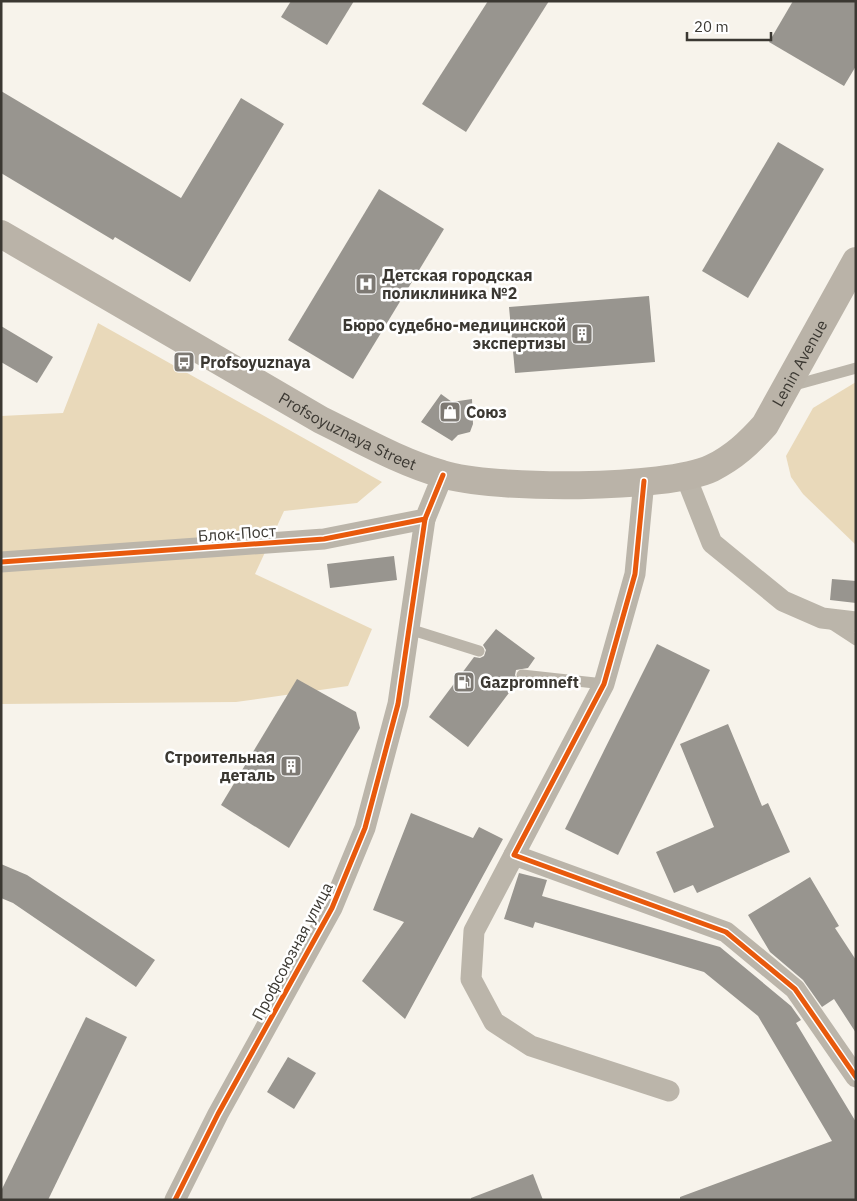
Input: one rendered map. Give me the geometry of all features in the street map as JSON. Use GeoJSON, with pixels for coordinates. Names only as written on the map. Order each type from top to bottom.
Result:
{"type":"FeatureCollection","features":[{"type":"Feature","properties":{"kind":"main road","name":"Profsoyuznaya Street"},"geometry":{"type":"LineString","coordinates":[[1,234],[322,420],[376,448],[443,475],[500,483],[549,485],[644,481],[686,476],[711,468],[732,457]]}},
{"type":"Feature","properties":{"kind":"main road","name":"Lenin Avenue"},"geometry":{"type":"LineString","coordinates":[[732,457],[749,443],[764,425],[856,262]]}},
{"type":"Feature","properties":{"kind":"street"},"geometry":{"type":"LineString","coordinates":[[425,519],[443,475]]}},
{"type":"Feature","properties":{"kind":"street"},"geometry":{"type":"LineString","coordinates":[[686,476],[712,543],[783,600],[822,618],[856,622]]}},
{"type":"Feature","properties":{"kind":"street"},"geometry":{"type":"LineString","coordinates":[[644,481],[635,574],[604,684],[474,931],[471,980],[494,1022],[531,1046],[669,1091]]}},
{"type":"Feature","properties":{"kind":"street","name":"Блок-Пост"},"geometry":{"type":"LineString","coordinates":[[1,562],[324,539],[425,519]]}},
{"type":"Feature","properties":{"kind":"street","name":"Профсоюзная улица"},"geometry":{"type":"LineString","coordinates":[[175,1200],[218,1114],[332,908],[365,828],[398,704],[425,519]]}},
{"type":"Feature","properties":{"kind":"street"},"geometry":{"type":"LineString","coordinates":[[514,855],[726,932],[795,989],[856,1077]]}},
{"type":"Feature","properties":{"kind":"lane"},"geometry":{"type":"LineString","coordinates":[[786,388],[856,368]]}},
{"type":"Feature","properties":{"kind":"lane"},"geometry":{"type":"LineString","coordinates":[[822,618],[856,640]]}},
{"type":"Feature","properties":{"kind":"lane"},"geometry":{"type":"LineString","coordinates":[[409,629],[479,650]]}},
{"type":"Feature","properties":{"kind":"lane"},"geometry":{"type":"LineString","coordinates":[[522,675],[604,684]]}},
{"type":"Feature","properties":{"kind":"shaded area"},"geometry":{"type":"Polygon","coordinates":[[[98,323],[382,482],[357,503],[284,511],[255,574],[372,629],[348,686],[236,702],[1,704],[1,416],[63,413],[98,323]]]}},
{"type":"Feature","properties":{"kind":"shaded area"},"geometry":{"type":"Polygon","coordinates":[[[856,382],[856,545],[803,494],[791,477],[786,456],[813,408],[856,382]]]}},
{"type":"Feature","properties":{"kind":"building"},"geometry":{"type":"Polygon","coordinates":[[[291,1],[354,1],[327,45],[281,17],[291,1]]]}},
{"type":"Feature","properties":{"kind":"building"},"geometry":{"type":"Polygon","coordinates":[[[488,1],[549,1],[466,132],[422,104],[488,1]]]}},
{"type":"Feature","properties":{"kind":"building"},"geometry":{"type":"Polygon","coordinates":[[[793,1],[856,1],[856,66],[844,86],[769,42],[793,1]]]}},
{"type":"Feature","properties":{"kind":"building"},"geometry":{"type":"Polygon","coordinates":[[[1,91],[181,198],[241,98],[284,124],[190,282],[115,237],[113,240],[1,173],[1,91]]]}},
{"type":"Feature","properties":{"kind":"building"},"geometry":{"type":"Polygon","coordinates":[[[778,142],[824,169],[748,298],[702,271],[778,142]]]}},
{"type":"Feature","properties":{"kind":"building","name":"Детская городская поликлиника №2"},"geometry":{"type":"Polygon","coordinates":[[[379,189],[444,229],[353,379],[288,340],[379,189]]]}},
{"type":"Feature","properties":{"kind":"building","name":"Бюро судебно-медицинской экспертизы"},"geometry":{"type":"Polygon","coordinates":[[[649,296],[655,362],[515,373],[509,307],[649,296]]]}},
{"type":"Feature","properties":{"kind":"building"},"geometry":{"type":"Polygon","coordinates":[[[1,326],[53,357],[37,383],[1,362],[1,326]]]}},
{"type":"Feature","properties":{"kind":"building","name":"Союз"},"geometry":{"type":"Polygon","coordinates":[[[441,394],[452,402],[472,399],[473,424],[470,432],[458,435],[452,441],[421,422],[441,394]]]}},
{"type":"Feature","properties":{"kind":"building"},"geometry":{"type":"Polygon","coordinates":[[[394,556],[397,580],[330,588],[327,564],[394,556]]]}},
{"type":"Feature","properties":{"kind":"building"},"geometry":{"type":"Polygon","coordinates":[[[832,579],[856,581],[856,603],[830,600],[832,579]]]}},
{"type":"Feature","properties":{"kind":"building"},"geometry":{"type":"Polygon","coordinates":[[[496,629],[535,658],[528,668],[516,670],[515,675],[518,681],[468,747],[429,717],[474,657],[480,658],[484,656],[486,650],[483,645],[496,629]]]}},
{"type":"Feature","properties":{"kind":"building"},"geometry":{"type":"Polygon","coordinates":[[[657,644],[710,670],[618,855],[565,829],[657,644]]]}},
{"type":"Feature","properties":{"kind":"building","name":"Строительная деталь"},"geometry":{"type":"Polygon","coordinates":[[[297,679],[356,712],[360,728],[289,848],[221,805],[297,679]]]}},
{"type":"Feature","properties":{"kind":"building"},"geometry":{"type":"Polygon","coordinates":[[[728,724],[762,806],[768,803],[790,852],[697,893],[693,885],[674,893],[656,852],[714,827],[680,744],[728,724]]]}},
{"type":"Feature","properties":{"kind":"building"},"geometry":{"type":"Polygon","coordinates":[[[411,813],[473,838],[479,827],[503,839],[405,1019],[362,981],[404,922],[373,910],[411,813]]]}},
{"type":"Feature","properties":{"kind":"building"},"geometry":{"type":"Polygon","coordinates":[[[1,864],[27,875],[155,960],[136,987],[13,903],[1,898],[1,864]]]}},
{"type":"Feature","properties":{"kind":"building"},"geometry":{"type":"Polygon","coordinates":[[[519,873],[547,880],[542,896],[720,947],[791,1006],[801,1020],[796,1023],[856,1122],[856,1200],[680,1200],[680,1197],[832,1141],[758,1016],[704,972],[535,922],[533,928],[504,919],[519,873]]]}},
{"type":"Feature","properties":{"kind":"building"},"geometry":{"type":"Polygon","coordinates":[[[810,877],[839,926],[835,928],[856,960],[856,1033],[834,999],[822,1007],[803,980],[770,952],[748,915],[810,877]]]}},
{"type":"Feature","properties":{"kind":"building"},"geometry":{"type":"Polygon","coordinates":[[[86,1017],[127,1037],[48,1200],[1,1200],[1,1191],[86,1017]]]}},
{"type":"Feature","properties":{"kind":"building"},"geometry":{"type":"Polygon","coordinates":[[[288,1057],[316,1073],[294,1109],[267,1092],[288,1057]]]}},
{"type":"Feature","properties":{"kind":"building"},"geometry":{"type":"Polygon","coordinates":[[[533,1174],[543,1200],[471,1200],[471,1198],[533,1174]]]}},
{"type":"Feature","properties":{"kind":"cycle path"},"geometry":{"type":"LineString","coordinates":[[1,562],[324,539],[425,519],[443,475]]}},
{"type":"Feature","properties":{"kind":"cycle path"},"geometry":{"type":"LineString","coordinates":[[644,481],[635,574],[604,684],[514,855],[726,932],[795,989],[856,1077]]}},
{"type":"Feature","properties":{"kind":"cycle path"},"geometry":{"type":"LineString","coordinates":[[175,1200],[218,1114],[332,908],[365,828],[398,704],[425,519]]}},
{"type":"Feature","properties":{"kind":"place","name":"Детская городская поликлиника №2"},"geometry":{"type":"Point","coordinates":[366,284]}},
{"type":"Feature","properties":{"kind":"place","name":"Бюро судебно-медицинской экспертизы"},"geometry":{"type":"Point","coordinates":[582,334]}},
{"type":"Feature","properties":{"kind":"place","name":"Profsoyuznaya"},"geometry":{"type":"Point","coordinates":[184,362]}},
{"type":"Feature","properties":{"kind":"place","name":"Союз"},"geometry":{"type":"Point","coordinates":[450,412]}},
{"type":"Feature","properties":{"kind":"place","name":"Gazpromneft"},"geometry":{"type":"Point","coordinates":[464,682]}},
{"type":"Feature","properties":{"kind":"place","name":"Строительная деталь"},"geometry":{"type":"Point","coordinates":[291,766]}}]}
